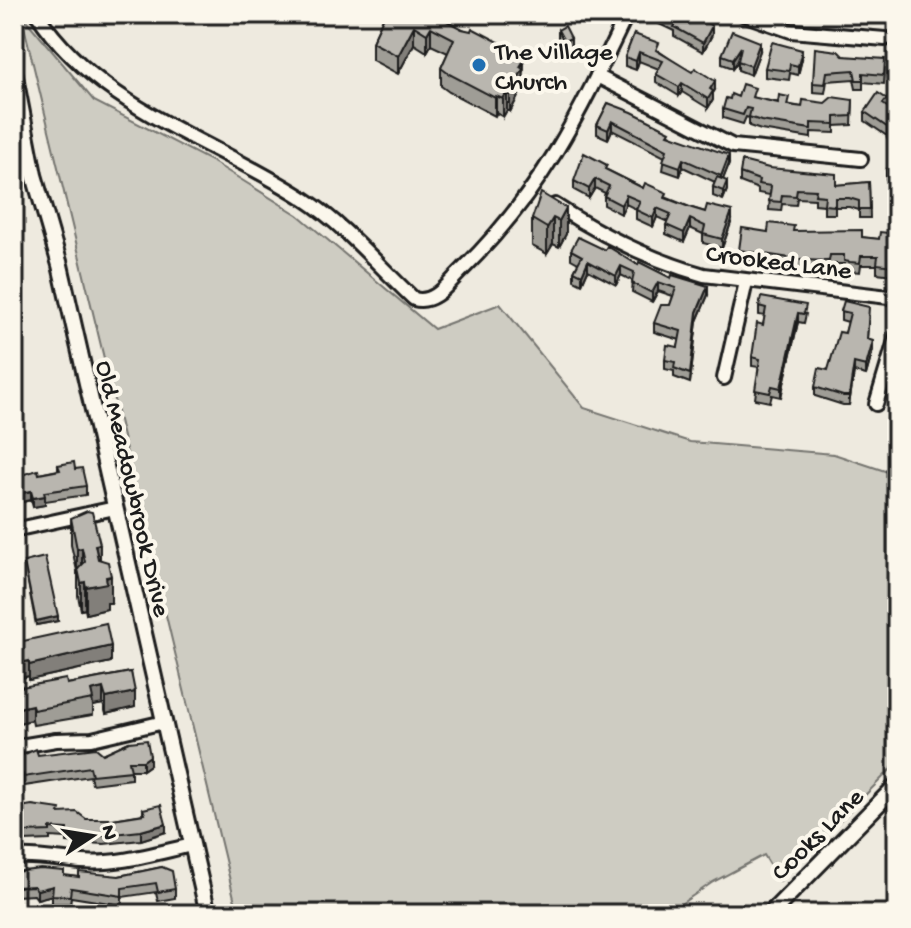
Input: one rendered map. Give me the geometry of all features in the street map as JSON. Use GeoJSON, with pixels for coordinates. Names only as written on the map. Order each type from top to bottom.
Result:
{"type":"FeatureCollection","features":[{"type":"Feature","properties":{"kind":"main road","name":"Old Meadowbrook Drive"},"geometry":{"type":"LineString","coordinates":[[14,72],[34,175],[60,265],[208,914]]}},
{"type":"Feature","properties":{"kind":"main road","name":"Cooks Lane"},"geometry":{"type":"LineString","coordinates":[[770,914],[897,785]]}},
{"type":"Feature","properties":{"kind":"street"},"geometry":{"type":"LineString","coordinates":[[37,14],[66,49],[112,91],[154,119],[262,172],[310,202],[414,299],[421,301],[434,297],[469,263],[532,190],[561,148],[627,14]]}},
{"type":"Feature","properties":{"kind":"street"},"geometry":{"type":"LineString","coordinates":[[743,14],[791,31],[885,39]]}},
{"type":"Feature","properties":{"kind":"street"},"geometry":{"type":"LineString","coordinates":[[597,76],[733,146],[861,159]]}},
{"type":"Feature","properties":{"kind":"street","name":"Crooked Lane"},"geometry":{"type":"LineString","coordinates":[[532,190],[609,237],[673,267],[746,282],[897,298]]}},
{"type":"Feature","properties":{"kind":"street"},"geometry":{"type":"LineString","coordinates":[[724,378],[746,282]]}},
{"type":"Feature","properties":{"kind":"street"},"geometry":{"type":"LineString","coordinates":[[876,404],[897,334]]}},
{"type":"Feature","properties":{"kind":"street"},"geometry":{"type":"LineString","coordinates":[[14,530],[115,508]]}},
{"type":"Feature","properties":{"kind":"street"},"geometry":{"type":"LineString","coordinates":[[14,747],[56,740],[92,739],[164,722]]}},
{"type":"Feature","properties":{"kind":"street"},"geometry":{"type":"LineString","coordinates":[[14,857],[36,855],[83,862],[127,859],[192,845]]}},
{"type":"Feature","properties":{"kind":"shaded area"},"geometry":{"type":"Polygon","coordinates":[[[21,14],[94,101],[213,162],[298,215],[434,329],[500,304],[584,408],[690,442],[834,454],[897,475],[897,763],[780,881],[764,855],[713,882],[666,914],[238,914],[21,14]]]}},
{"type":"Feature","properties":{"kind":"building"},"geometry":{"type":"Polygon","coordinates":[[[385,14],[437,14],[462,29],[471,31],[472,28],[518,52],[516,56],[524,60],[520,67],[523,69],[510,94],[507,92],[503,99],[495,98],[441,68],[454,39],[431,27],[427,34],[414,26],[398,56],[372,42],[385,14]]]}},
{"type":"Feature","properties":{"kind":"building"},"geometry":{"type":"Polygon","coordinates":[[[657,14],[691,14],[712,26],[703,43],[674,27],[676,23],[657,14]]]}},
{"type":"Feature","properties":{"kind":"building"},"geometry":{"type":"Polygon","coordinates":[[[565,26],[571,38],[564,41],[558,30],[565,26]]]}},
{"type":"Feature","properties":{"kind":"building"},"geometry":{"type":"Polygon","coordinates":[[[732,31],[760,42],[751,66],[738,61],[741,47],[733,59],[722,55],[732,31]]]}},
{"type":"Feature","properties":{"kind":"building"},"geometry":{"type":"Polygon","coordinates":[[[634,34],[659,43],[656,50],[692,72],[695,68],[715,81],[708,99],[682,83],[679,87],[656,74],[663,61],[639,52],[636,61],[625,57],[634,34]]]}},
{"type":"Feature","properties":{"kind":"building"},"geometry":{"type":"Polygon","coordinates":[[[772,42],[802,50],[798,66],[790,64],[789,71],[765,68],[772,42]]]}},
{"type":"Feature","properties":{"kind":"building"},"geometry":{"type":"Polygon","coordinates":[[[815,48],[838,51],[843,56],[885,59],[884,75],[863,73],[863,80],[856,80],[854,70],[827,72],[825,84],[813,83],[815,48]]]}},
{"type":"Feature","properties":{"kind":"building"},"geometry":{"type":"Polygon","coordinates":[[[742,84],[755,88],[752,97],[778,103],[779,95],[789,97],[787,105],[802,107],[803,100],[825,103],[832,97],[853,100],[852,116],[835,117],[835,124],[811,123],[811,129],[749,117],[751,109],[746,108],[743,115],[723,109],[726,98],[730,99],[731,94],[738,97],[742,84]]]}},
{"type":"Feature","properties":{"kind":"building"},"geometry":{"type":"Polygon","coordinates":[[[878,93],[887,99],[883,104],[896,113],[887,127],[865,112],[878,93]]]}},
{"type":"Feature","properties":{"kind":"building"},"geometry":{"type":"Polygon","coordinates":[[[608,103],[670,131],[668,134],[729,155],[721,176],[683,159],[680,167],[663,161],[667,150],[612,121],[608,130],[597,125],[608,103]]]}},
{"type":"Feature","properties":{"kind":"building"},"geometry":{"type":"Polygon","coordinates":[[[584,153],[607,165],[605,169],[643,188],[645,183],[667,193],[665,198],[705,212],[707,205],[732,211],[722,239],[703,234],[705,226],[690,219],[684,233],[666,225],[671,214],[657,208],[653,218],[636,210],[640,201],[626,195],[621,205],[604,196],[609,186],[595,179],[589,189],[574,181],[584,153]]]}},
{"type":"Feature","properties":{"kind":"building"},"geometry":{"type":"Polygon","coordinates":[[[742,161],[769,168],[836,174],[836,185],[869,182],[870,209],[859,209],[859,201],[849,198],[835,198],[835,206],[824,205],[825,196],[815,195],[816,190],[797,189],[796,196],[782,195],[781,202],[769,201],[771,186],[758,184],[759,180],[740,173],[742,161]]]}},
{"type":"Feature","properties":{"kind":"building"},"geometry":{"type":"Polygon","coordinates":[[[893,162],[897,166],[897,180],[886,170],[893,162]]]}},
{"type":"Feature","properties":{"kind":"building"},"geometry":{"type":"Polygon","coordinates":[[[717,177],[727,181],[723,191],[713,187],[717,177]]]}},
{"type":"Feature","properties":{"kind":"building"},"geometry":{"type":"Polygon","coordinates":[[[897,181],[897,195],[891,190],[897,181]]]}},
{"type":"Feature","properties":{"kind":"building"},"geometry":{"type":"Polygon","coordinates":[[[541,193],[566,208],[559,221],[553,218],[547,228],[532,219],[541,193]]]}},
{"type":"Feature","properties":{"kind":"building"},"geometry":{"type":"Polygon","coordinates":[[[769,223],[794,226],[793,231],[862,230],[862,237],[879,239],[880,232],[897,234],[897,259],[894,259],[893,266],[877,264],[878,256],[861,256],[860,263],[844,261],[844,255],[830,255],[829,261],[803,260],[739,250],[742,228],[768,232],[769,223]]]}},
{"type":"Feature","properties":{"kind":"building"},"geometry":{"type":"Polygon","coordinates":[[[578,237],[605,250],[607,246],[638,265],[639,262],[671,278],[672,275],[708,286],[697,312],[690,374],[674,368],[675,362],[665,360],[667,345],[678,347],[681,331],[654,323],[661,305],[670,305],[676,288],[658,282],[652,293],[632,283],[634,272],[621,266],[616,276],[588,261],[582,275],[574,271],[582,256],[571,250],[578,237]]]}},
{"type":"Feature","properties":{"kind":"building"},"geometry":{"type":"Polygon","coordinates":[[[761,297],[806,305],[804,314],[798,313],[781,388],[772,386],[770,393],[755,390],[760,359],[752,357],[757,323],[763,325],[766,308],[759,306],[761,297]]]}},
{"type":"Feature","properties":{"kind":"building"},"geometry":{"type":"Polygon","coordinates":[[[844,301],[869,307],[867,339],[873,341],[866,366],[854,363],[849,396],[815,387],[819,368],[828,370],[839,332],[845,333],[850,313],[841,311],[844,301]]]}},
{"type":"Feature","properties":{"kind":"building"},"geometry":{"type":"Polygon","coordinates":[[[74,462],[75,469],[82,468],[86,486],[44,492],[45,496],[33,498],[31,491],[14,495],[14,477],[38,470],[39,474],[60,470],[58,465],[74,462]]]}},
{"type":"Feature","properties":{"kind":"building"},"geometry":{"type":"Polygon","coordinates":[[[92,512],[100,544],[95,545],[98,559],[108,562],[111,576],[106,577],[107,583],[86,587],[85,582],[81,583],[78,569],[85,562],[82,548],[77,549],[71,518],[92,512]]]}},
{"type":"Feature","properties":{"kind":"building"},"geometry":{"type":"Polygon","coordinates":[[[45,557],[58,616],[36,621],[24,562],[45,557]]]}},
{"type":"Feature","properties":{"kind":"building"},"geometry":{"type":"Polygon","coordinates":[[[106,623],[111,646],[29,665],[29,661],[15,664],[18,680],[22,687],[66,679],[67,684],[131,672],[135,692],[106,698],[103,688],[91,691],[93,699],[33,710],[32,705],[14,709],[14,643],[106,623]]]}},
{"type":"Feature","properties":{"kind":"building"},"geometry":{"type":"Polygon","coordinates":[[[147,740],[150,756],[143,761],[129,761],[131,771],[92,775],[90,767],[14,776],[14,759],[36,749],[38,755],[96,748],[103,754],[129,742],[147,740]]]}},
{"type":"Feature","properties":{"kind":"building"},"geometry":{"type":"Polygon","coordinates":[[[32,805],[60,809],[59,813],[77,812],[86,819],[113,819],[145,814],[143,809],[161,805],[166,824],[141,831],[104,835],[67,833],[67,829],[50,828],[50,831],[24,832],[24,827],[14,828],[14,808],[32,805]]]}},
{"type":"Feature","properties":{"kind":"building"},"geometry":{"type":"Polygon","coordinates":[[[162,867],[172,871],[175,889],[158,892],[156,883],[122,888],[122,896],[71,888],[70,896],[52,895],[53,886],[37,890],[34,886],[16,887],[14,890],[14,872],[41,869],[64,871],[64,875],[79,877],[79,872],[119,876],[162,867]]]}},
{"type":"Feature","properties":{"kind":"place","name":"The Village Church"},"geometry":{"type":"Point","coordinates":[479,65]}}]}
